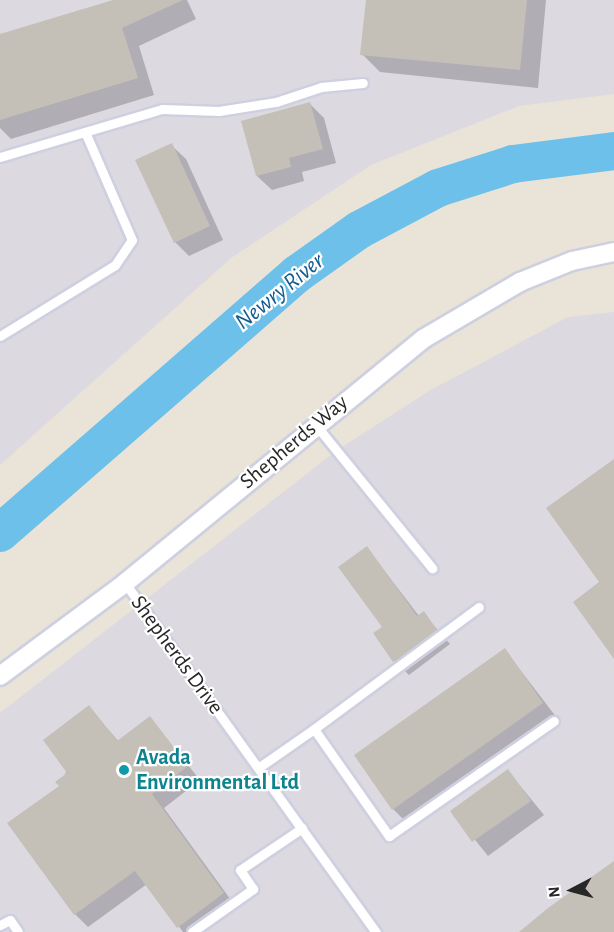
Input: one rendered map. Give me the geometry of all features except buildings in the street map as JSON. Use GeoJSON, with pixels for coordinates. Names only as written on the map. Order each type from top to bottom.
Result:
{"type":"FeatureCollection","features":[{"type":"Feature","properties":{"kind":"street","name":"Shepherds Way"},"geometry":{"type":"LineString","coordinates":[[0,676],[125,583],[315,424],[423,339],[476,305],[572,261],[614,252]]}},
{"type":"Feature","properties":{"kind":"lane"},"geometry":{"type":"LineString","coordinates":[[0,157],[162,109],[219,111],[276,102],[321,87],[363,83]]}},
{"type":"Feature","properties":{"kind":"lane"},"geometry":{"type":"LineString","coordinates":[[0,336],[115,265],[132,240],[85,132]]}},
{"type":"Feature","properties":{"kind":"lane"},"geometry":{"type":"LineString","coordinates":[[315,424],[432,568]]}},
{"type":"Feature","properties":{"kind":"lane","name":"Shepherds Drive"},"geometry":{"type":"LineString","coordinates":[[125,583],[376,932]]}},
{"type":"Feature","properties":{"kind":"lane"},"geometry":{"type":"LineString","coordinates":[[258,768],[479,607]]}},
{"type":"Feature","properties":{"kind":"lane"},"geometry":{"type":"LineString","coordinates":[[314,729],[389,836],[554,721]]}},
{"type":"Feature","properties":{"kind":"lane"},"geometry":{"type":"LineString","coordinates":[[192,932],[253,890],[240,870],[302,828]]}},
{"type":"Feature","properties":{"kind":"lane"},"geometry":{"type":"LineString","coordinates":[[0,925],[10,920],[18,932]]}},
{"type":"Feature","properties":{"kind":"shaded area"},"geometry":{"type":"Polygon","coordinates":[[[0,0],[614,0],[614,94],[519,106],[371,165],[231,258],[0,465],[0,0]]]}},
{"type":"Feature","properties":{"kind":"shaded area"},"geometry":{"type":"Polygon","coordinates":[[[614,312],[614,932],[0,932],[0,713],[336,451],[429,391],[568,317],[614,312]]]}},
{"type":"Feature","properties":{"kind":"waterway","name":"Newry River"},"geometry":{"type":"LineString","coordinates":[[0,533],[297,274],[359,230],[438,188],[513,164],[614,151]]}},
{"type":"Feature","properties":{"kind":"place","name":"Avada Environmental Ltd"},"geometry":{"type":"Point","coordinates":[124,770]}}]}
